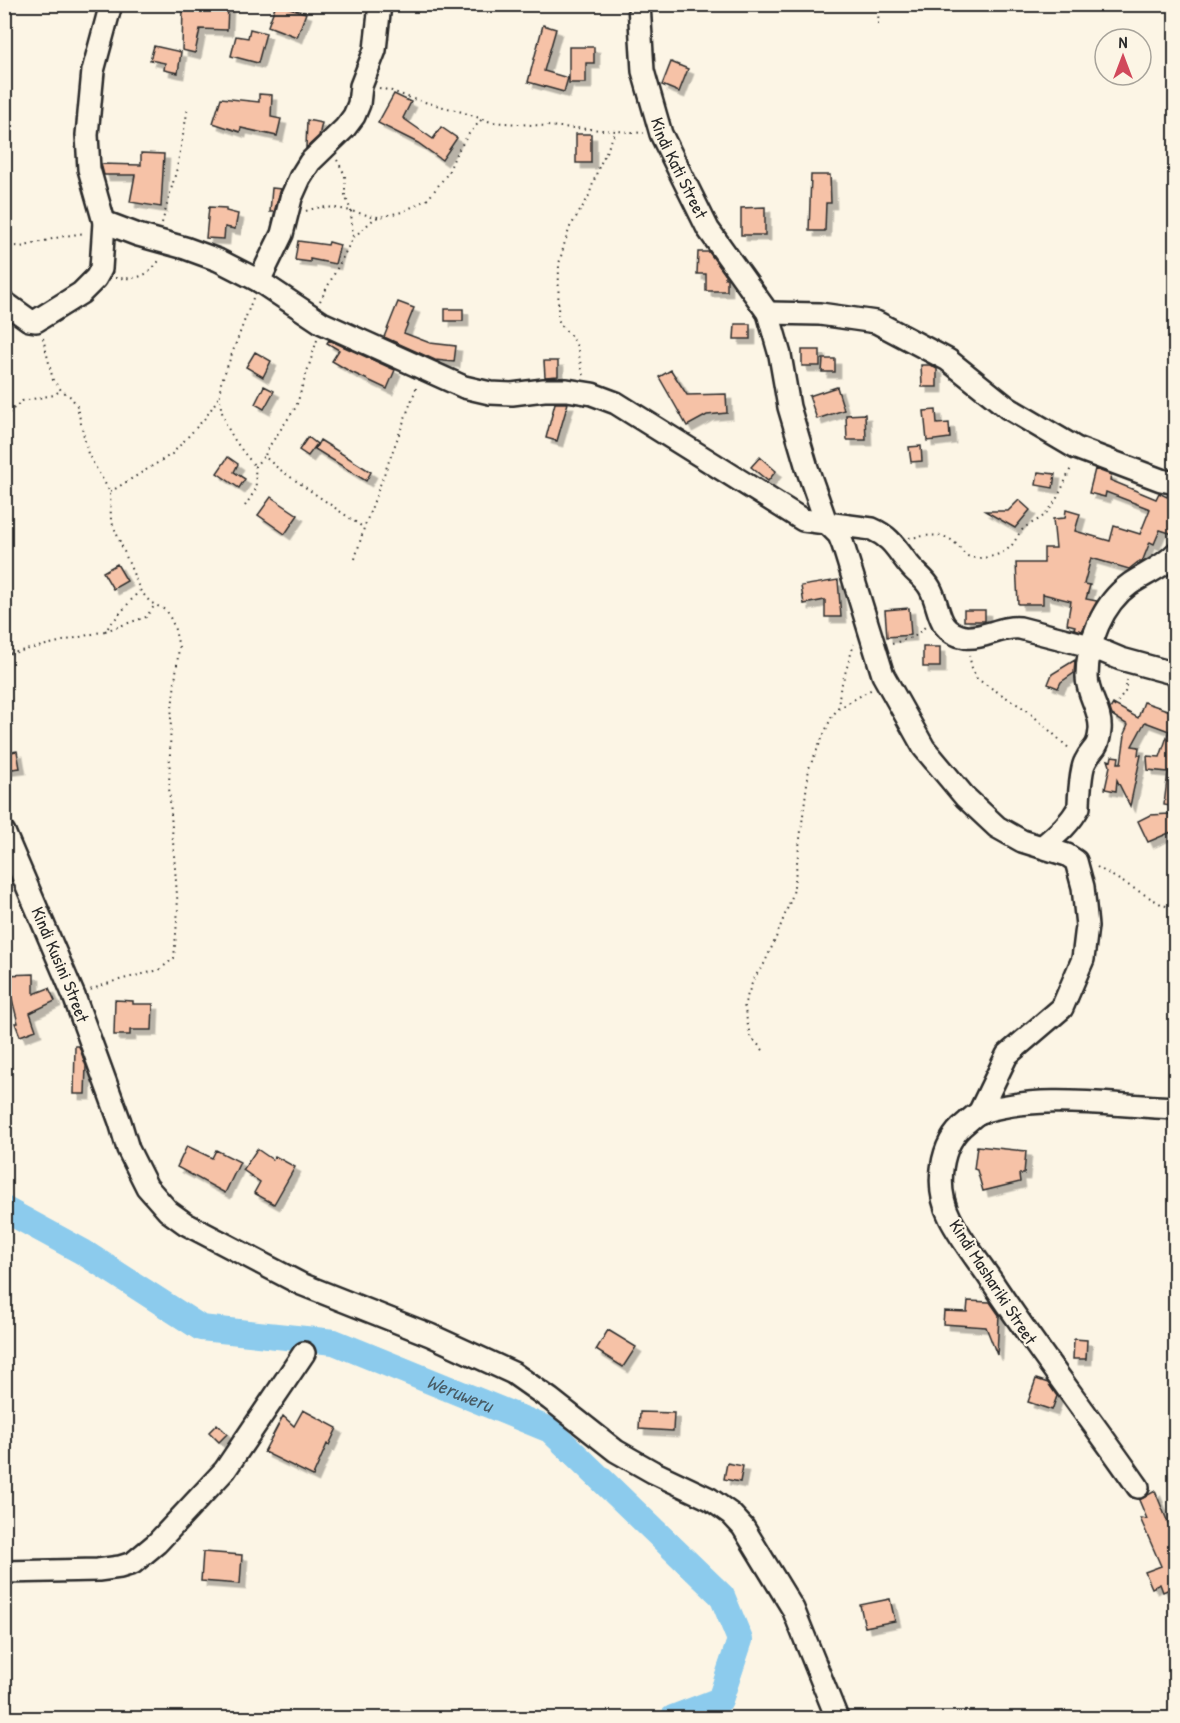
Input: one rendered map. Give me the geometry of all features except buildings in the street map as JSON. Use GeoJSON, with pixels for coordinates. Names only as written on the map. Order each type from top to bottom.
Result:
{"type":"FeatureCollection","features":[{"type":"Feature","properties":{"kind":"street"},"geometry":{"type":"LineString","coordinates":[[4,302],[29,320],[36,321],[81,293],[96,278],[101,269],[104,226],[89,170],[87,135],[93,70],[111,4]]}},
{"type":"Feature","properties":{"kind":"street"},"geometry":{"type":"LineString","coordinates":[[260,281],[282,234],[291,198],[300,178],[310,162],[354,116],[359,104],[361,86],[375,50],[380,4]]}},
{"type":"Feature","properties":{"kind":"street","name":"Kindi Kati Street"},"geometry":{"type":"LineString","coordinates":[[639,4],[643,71],[661,134],[708,229],[768,312]]}},
{"type":"Feature","properties":{"kind":"street"},"geometry":{"type":"LineString","coordinates":[[104,226],[185,248],[218,260],[260,281],[317,320],[464,387],[490,393],[512,394],[544,390],[592,394],[616,404],[803,520],[872,529],[891,540],[911,567],[925,581],[938,608],[940,622],[947,629],[966,637],[1011,627],[1090,646],[1121,659],[1176,674]]}},
{"type":"Feature","properties":{"kind":"street"},"geometry":{"type":"LineString","coordinates":[[979,1113],[1007,1055],[1062,1008],[1083,959],[1087,926],[1077,864],[1072,857],[1008,834],[997,827],[965,797],[924,748],[884,675],[843,545],[839,536],[826,522],[789,406],[780,355],[768,312],[820,314],[876,322],[948,360],[1008,408],[1080,450],[1161,480],[1176,483]]}},
{"type":"Feature","properties":{"kind":"street"},"geometry":{"type":"LineString","coordinates":[[1042,847],[1061,831],[1078,807],[1085,761],[1095,750],[1098,742],[1100,722],[1088,687],[1087,677],[1090,646],[1108,605],[1119,593],[1176,553]]}},
{"type":"Feature","properties":{"kind":"street","name":"Kindi Kusini Street"},"geometry":{"type":"LineString","coordinates":[[4,832],[74,996],[128,1149],[147,1187],[168,1211],[186,1224],[301,1284],[430,1335],[513,1373],[616,1451],[653,1472],[710,1499],[731,1514],[743,1527],[793,1609],[837,1719]]}},
{"type":"Feature","properties":{"kind":"street"},"geometry":{"type":"LineString","coordinates":[[979,1113],[1024,1104],[1066,1102],[1176,1108]]}},
{"type":"Feature","properties":{"kind":"street","name":"Kindi Mashariki Street"},"geometry":{"type":"LineString","coordinates":[[979,1113],[961,1127],[949,1144],[941,1169],[941,1191],[950,1218],[1035,1345],[1138,1487]]}},
{"type":"Feature","properties":{"kind":"street"},"geometry":{"type":"LineString","coordinates":[[4,1572],[98,1570],[133,1563],[157,1543],[225,1470],[304,1353]]}},
{"type":"Feature","properties":{"kind":"path"},"geometry":{"type":"LineString","coordinates":[[878,24],[879,4]]}},
{"type":"Feature","properties":{"kind":"path"},"geometry":{"type":"LineString","coordinates":[[361,86],[392,91],[491,122],[661,134]]}},
{"type":"Feature","properties":{"kind":"path"},"geometry":{"type":"LineString","coordinates":[[158,240],[177,168],[188,108]]}},
{"type":"Feature","properties":{"kind":"path"},"geometry":{"type":"LineString","coordinates":[[255,466],[265,455],[296,406],[317,320],[353,238],[363,227],[379,217],[402,212],[428,199],[448,173],[468,135],[482,119]]}},
{"type":"Feature","properties":{"kind":"path"},"geometry":{"type":"LineString","coordinates":[[592,394],[581,368],[576,344],[561,327],[558,319],[559,264],[570,227],[588,198],[598,169],[616,131]]}},
{"type":"Feature","properties":{"kind":"path"},"geometry":{"type":"LineString","coordinates":[[325,146],[344,170],[345,195],[351,211],[353,238]]}},
{"type":"Feature","properties":{"kind":"path"},"geometry":{"type":"LineString","coordinates":[[306,211],[321,207],[379,217]]}},
{"type":"Feature","properties":{"kind":"path"},"geometry":{"type":"LineString","coordinates":[[4,244],[21,247],[104,226]]}},
{"type":"Feature","properties":{"kind":"path"},"geometry":{"type":"LineString","coordinates":[[96,278],[142,277],[150,272],[167,253],[185,248]]}},
{"type":"Feature","properties":{"kind":"path"},"geometry":{"type":"LineString","coordinates":[[244,506],[256,489],[255,466],[235,443],[228,430],[219,397],[221,383],[260,281]]}},
{"type":"Feature","properties":{"kind":"path"},"geometry":{"type":"LineString","coordinates":[[47,315],[43,327],[43,338],[53,380],[75,401],[88,454],[110,492],[111,520],[140,590],[150,602],[167,611],[179,647],[171,717],[169,776],[178,909],[174,958],[159,970],[115,981],[74,996]]}},
{"type":"Feature","properties":{"kind":"path"},"geometry":{"type":"LineString","coordinates":[[355,559],[364,528],[423,370]]}},
{"type":"Feature","properties":{"kind":"path"},"geometry":{"type":"LineString","coordinates":[[4,417],[22,401],[54,395],[61,390]]}},
{"type":"Feature","properties":{"kind":"path"},"geometry":{"type":"LineString","coordinates":[[110,492],[172,454],[206,417],[219,397]]}},
{"type":"Feature","properties":{"kind":"path"},"geometry":{"type":"LineString","coordinates":[[891,540],[935,535],[952,540],[964,555],[972,558],[1002,553],[1009,548],[1023,528],[1045,515],[1056,499],[1080,450]]}},
{"type":"Feature","properties":{"kind":"path"},"geometry":{"type":"LineString","coordinates":[[265,455],[267,460],[279,470],[364,528]]}},
{"type":"Feature","properties":{"kind":"path"},"geometry":{"type":"LineString","coordinates":[[105,631],[140,590]]}},
{"type":"Feature","properties":{"kind":"path"},"geometry":{"type":"LineString","coordinates":[[4,655],[105,631],[146,617],[155,605]]}},
{"type":"Feature","properties":{"kind":"path"},"geometry":{"type":"LineString","coordinates":[[875,649],[915,636],[931,620],[938,608]]}},
{"type":"Feature","properties":{"kind":"path"},"geometry":{"type":"LineString","coordinates":[[838,709],[840,690],[854,644],[866,623]]}},
{"type":"Feature","properties":{"kind":"path"},"geometry":{"type":"LineString","coordinates":[[966,637],[972,668],[977,679],[1028,711],[1085,761]]}},
{"type":"Feature","properties":{"kind":"path"},"geometry":{"type":"LineString","coordinates":[[1100,722],[1119,702],[1127,686],[1121,659]]}},
{"type":"Feature","properties":{"kind":"path"},"geometry":{"type":"LineString","coordinates":[[763,1050],[750,1036],[744,1005],[754,978],[768,956],[793,894],[809,768],[826,727],[838,709],[868,692],[884,675]]}},
{"type":"Feature","properties":{"kind":"path"},"geometry":{"type":"LineString","coordinates":[[1072,857],[1106,871],[1161,904],[1176,910]]}},
{"type":"Feature","properties":{"kind":"waterway","name":"Weruweru"},"geometry":{"type":"LineString","coordinates":[[4,1209],[83,1252],[201,1328],[334,1342],[550,1430],[722,1596],[740,1640],[720,1700],[673,1718]]}}]}
